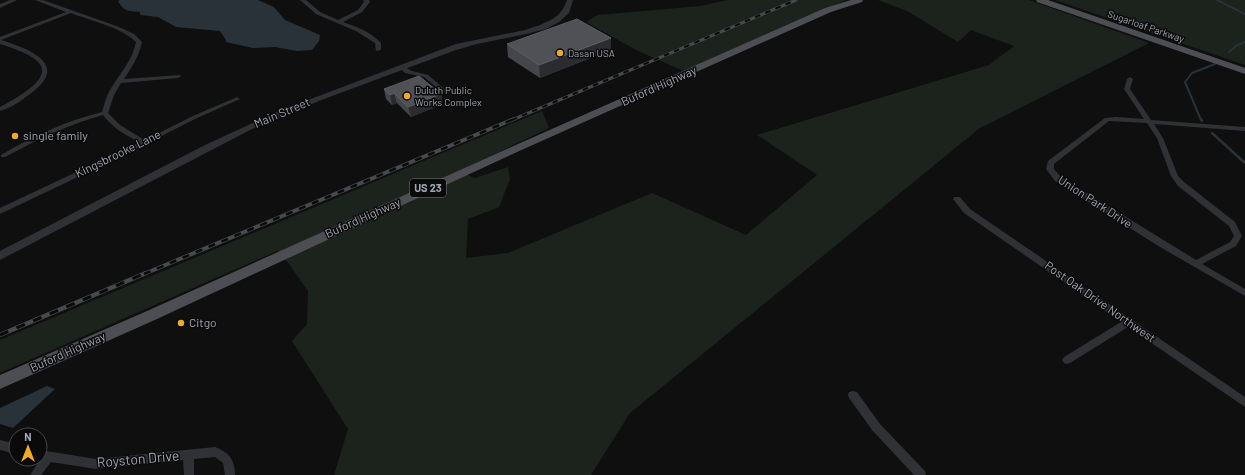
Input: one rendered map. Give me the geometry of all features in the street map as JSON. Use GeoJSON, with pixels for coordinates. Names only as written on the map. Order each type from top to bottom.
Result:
{"type":"FeatureCollection","features":[{"type":"Feature","properties":{"kind":"main road","name":"Buford Highway"},"geometry":{"type":"LineString","coordinates":[[0,382],[152,315],[513,150],[828,10],[859,0]]}},
{"type":"Feature","properties":{"kind":"main road","name":"Sugarloaf Parkway"},"geometry":{"type":"LineString","coordinates":[[1040,0],[1245,71]]}},
{"type":"Feature","properties":{"kind":"main road","name":"Sugarloaf Parkway"},"geometry":{"type":"LineString","coordinates":[[1060,0],[1245,63]]}},
{"type":"Feature","properties":{"kind":"street"},"geometry":{"type":"LineString","coordinates":[[0,6],[14,0]]}},
{"type":"Feature","properties":{"kind":"street"},"geometry":{"type":"LineString","coordinates":[[38,0],[117,28],[132,35],[139,42],[138,52],[113,90],[105,113]]}},
{"type":"Feature","properties":{"kind":"street"},"geometry":{"type":"LineString","coordinates":[[303,0],[319,14],[340,21],[371,36],[378,43],[378,50]]}},
{"type":"Feature","properties":{"kind":"street"},"geometry":{"type":"LineString","coordinates":[[340,21],[360,11],[367,2],[366,0]]}},
{"type":"Feature","properties":{"kind":"street","name":"Main Street"},"geometry":{"type":"LineString","coordinates":[[0,256],[236,133],[296,106],[465,44],[523,33],[548,25],[559,20],[566,13],[570,6],[570,0]]}},
{"type":"Feature","properties":{"kind":"street"},"geometry":{"type":"LineString","coordinates":[[0,40],[70,12]]}},
{"type":"Feature","properties":{"kind":"street"},"geometry":{"type":"LineString","coordinates":[[0,40],[35,57],[44,66],[45,71],[43,79],[34,88],[0,109]]}},
{"type":"Feature","properties":{"kind":"street"},"geometry":{"type":"LineString","coordinates":[[401,67],[408,73],[426,76],[444,91]]}},
{"type":"Feature","properties":{"kind":"street"},"geometry":{"type":"LineString","coordinates":[[120,81],[178,76]]}},
{"type":"Feature","properties":{"kind":"street"},"geometry":{"type":"LineString","coordinates":[[1130,79],[1127,89],[1160,138],[1175,176],[1181,184],[1232,224],[1238,236],[1232,244],[1196,264]]}},
{"type":"Feature","properties":{"kind":"street","name":"Kingsbrooke Lane"},"geometry":{"type":"LineString","coordinates":[[0,211],[212,109],[237,99]]}},
{"type":"Feature","properties":{"kind":"street"},"geometry":{"type":"LineString","coordinates":[[105,113],[111,122],[127,134],[145,142]]}},
{"type":"Feature","properties":{"kind":"street"},"geometry":{"type":"LineString","coordinates":[[3,156],[56,130],[105,113]]}},
{"type":"Feature","properties":{"kind":"street","name":"Union Park Drive"},"geometry":{"type":"LineString","coordinates":[[1245,129],[1149,121],[1108,120],[1050,163],[1050,169],[1058,179],[1245,293]]}},
{"type":"Feature","properties":{"kind":"street","name":"Post Oak Drive Northwest"},"geometry":{"type":"LineString","coordinates":[[958,199],[967,211],[1245,403]]}},
{"type":"Feature","properties":{"kind":"street"},"geometry":{"type":"LineString","coordinates":[[1067,360],[1129,322]]}},
{"type":"Feature","properties":{"kind":"street"},"geometry":{"type":"LineString","coordinates":[[852,395],[876,427],[921,475]]}},
{"type":"Feature","properties":{"kind":"street","name":"Royston Drive"},"geometry":{"type":"LineString","coordinates":[[48,457],[96,464],[215,452],[222,454],[227,458],[230,468],[230,475]]}},
{"type":"Feature","properties":{"kind":"street","name":"Royston Drive"},"geometry":{"type":"LineString","coordinates":[[188,455],[189,475]]}},
{"type":"Feature","properties":{"kind":"shaded area"},"geometry":{"type":"Polygon","coordinates":[[[258,0],[274,7],[285,20],[320,35],[319,41],[312,50],[297,51],[275,47],[253,48],[226,42],[220,31],[176,27],[158,17],[140,15],[140,12],[130,11],[122,7],[118,1],[258,0]]]}},
{"type":"Feature","properties":{"kind":"shaded area"},"geometry":{"type":"Polygon","coordinates":[[[728,0],[846,0],[688,73],[636,50],[586,22],[598,15],[700,6],[728,0]]]}},
{"type":"Feature","properties":{"kind":"shaded area"},"geometry":{"type":"Polygon","coordinates":[[[878,0],[1029,0],[1149,43],[980,128],[630,413],[591,475],[334,475],[348,429],[292,341],[307,324],[308,291],[289,264],[277,251],[0,373],[0,340],[542,111],[549,128],[459,171],[475,178],[508,167],[510,179],[499,207],[468,219],[466,258],[508,253],[652,193],[746,235],[817,175],[757,135],[989,65],[1014,46],[971,30],[958,42],[907,11],[878,0]]]}},
{"type":"Feature","properties":{"kind":"shaded area"},"geometry":{"type":"Polygon","coordinates":[[[1055,0],[1245,0],[1245,65],[1055,0]]]}},
{"type":"Feature","properties":{"kind":"shaded area"},"geometry":{"type":"Polygon","coordinates":[[[47,386],[55,389],[14,427],[0,424],[0,408],[47,386]]]}},
{"type":"Feature","properties":{"kind":"building"},"geometry":{"type":"Polygon","coordinates":[[[577,19],[611,38],[539,65],[507,44],[577,19]]]}},
{"type":"Feature","properties":{"kind":"building"},"geometry":{"type":"Polygon","coordinates":[[[419,76],[441,94],[408,107],[394,93],[390,95],[384,89],[419,76]]]}},
{"type":"Feature","properties":{"kind":"waterway"},"geometry":{"type":"LineString","coordinates":[[1217,0],[1245,14]]}},
{"type":"Feature","properties":{"kind":"waterway"},"geometry":{"type":"LineString","coordinates":[[1229,52],[1236,46],[1245,42]]}},
{"type":"Feature","properties":{"kind":"waterway"},"geometry":{"type":"LineString","coordinates":[[1201,120],[1185,82],[1192,73],[1215,64]]}},
{"type":"Feature","properties":{"kind":"waterway"},"geometry":{"type":"LineString","coordinates":[[1212,133],[1245,163]]}},
{"type":"Feature","properties":{"kind":"railway"},"geometry":{"type":"LineString","coordinates":[[512,120],[796,0]]}},
{"type":"Feature","properties":{"kind":"railway"},"geometry":{"type":"LineString","coordinates":[[144,274],[514,119]]}},
{"type":"Feature","properties":{"kind":"railway"},"geometry":{"type":"LineString","coordinates":[[0,335],[146,273]]}},
{"type":"Feature","properties":{"kind":"place","name":"Dasan USA"},"geometry":{"type":"Point","coordinates":[560,53]}},
{"type":"Feature","properties":{"kind":"place","name":"Duluth Public Works Complex"},"geometry":{"type":"Point","coordinates":[407,96]}},
{"type":"Feature","properties":{"kind":"place","name":"single family"},"geometry":{"type":"Point","coordinates":[15,136]}},
{"type":"Feature","properties":{"kind":"place","name":"Citgo"},"geometry":{"type":"Point","coordinates":[181,323]}}]}
